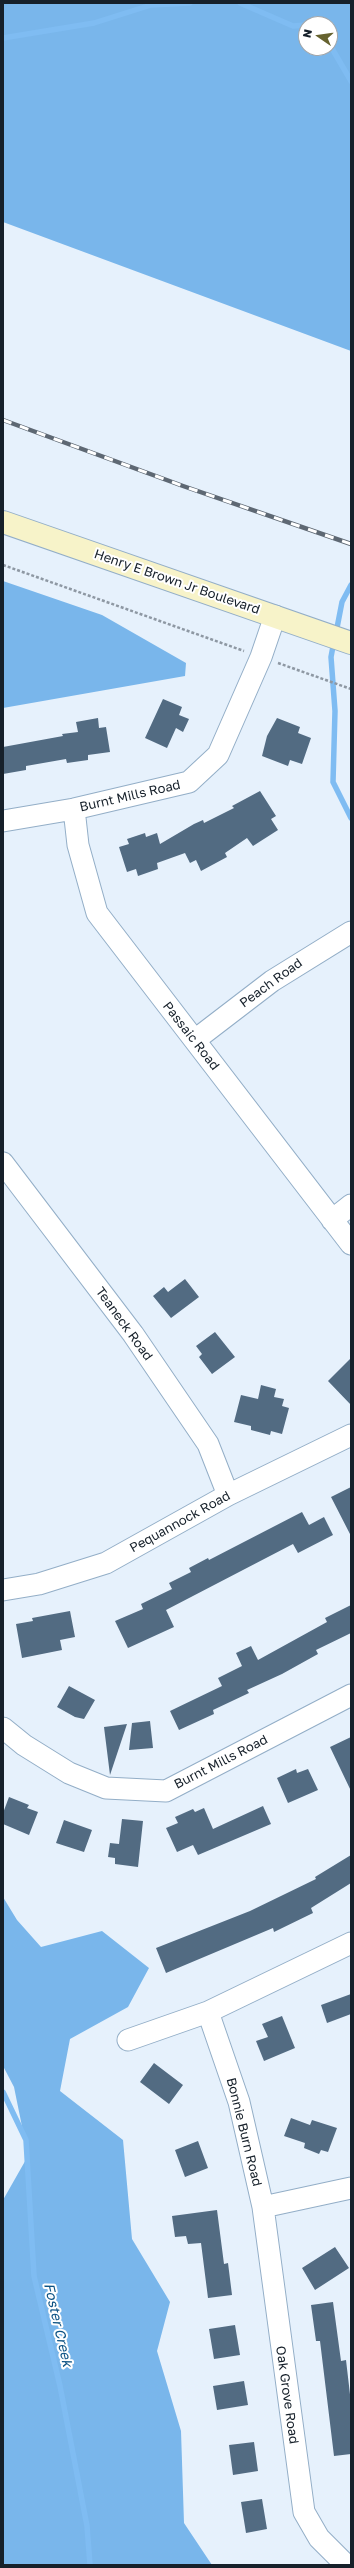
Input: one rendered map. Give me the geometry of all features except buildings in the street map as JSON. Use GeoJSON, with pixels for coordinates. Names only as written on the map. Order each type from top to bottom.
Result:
{"type":"FeatureCollection","features":[{"type":"Feature","properties":{"kind":"main road","name":"Henry E Brown Jr Boulevard"},"geometry":{"type":"LineString","coordinates":[[3,522],[351,643]]}},
{"type":"Feature","properties":{"kind":"street","name":"Burnt Mills Road"},"geometry":{"type":"LineString","coordinates":[[3,821],[74,809],[189,782],[218,755],[261,657],[275,616]]}},
{"type":"Feature","properties":{"kind":"street","name":"Passaic Road"},"geometry":{"type":"LineString","coordinates":[[74,809],[78,845],[97,913],[351,1244]]}},
{"type":"Feature","properties":{"kind":"street","name":"Peach Road"},"geometry":{"type":"LineString","coordinates":[[195,1040],[272,981],[351,932]]}},
{"type":"Feature","properties":{"kind":"street","name":"Teaneck Road"},"geometry":{"type":"LineString","coordinates":[[3,1163],[133,1334],[204,1437],[228,1495]]}},
{"type":"Feature","properties":{"kind":"street"},"geometry":{"type":"LineString","coordinates":[[332,1220],[351,1205]]}},
{"type":"Feature","properties":{"kind":"street","name":"Pequannock Road"},"geometry":{"type":"LineString","coordinates":[[3,1590],[38,1584],[106,1563],[228,1495],[351,1435]]}},
{"type":"Feature","properties":{"kind":"street","name":"Burnt Mills Road"},"geometry":{"type":"LineString","coordinates":[[3,1728],[24,1746],[69,1773],[106,1788],[166,1791],[351,1695]]}},
{"type":"Feature","properties":{"kind":"street"},"geometry":{"type":"LineString","coordinates":[[128,2040],[208,2012],[351,1943]]}},
{"type":"Feature","properties":{"kind":"street","name":"Bonnie Burn Road"},"geometry":{"type":"LineString","coordinates":[[208,2012],[239,2102],[263,2208]]}},
{"type":"Feature","properties":{"kind":"street"},"geometry":{"type":"LineString","coordinates":[[263,2208],[351,2188]]}},
{"type":"Feature","properties":{"kind":"street","name":"Oak Grove Road"},"geometry":{"type":"LineString","coordinates":[[263,2208],[304,2512],[318,2538],[345,2564],[350,2565]]}},
{"type":"Feature","properties":{"kind":"path"},"geometry":{"type":"LineString","coordinates":[[3,565],[351,689]]}},
{"type":"Feature","properties":{"kind":"shaded area"},"geometry":{"type":"Polygon","coordinates":[[[3,3],[351,3],[351,351],[3,222],[3,3]]]}},
{"type":"Feature","properties":{"kind":"shaded area"},"geometry":{"type":"Polygon","coordinates":[[[3,581],[102,615],[186,663],[185,676],[3,708],[3,581]]]}},
{"type":"Feature","properties":{"kind":"shaded area"},"geometry":{"type":"Polygon","coordinates":[[[3,1897],[17,1920],[41,1947],[102,1931],[149,1968],[128,2007],[70,2039],[60,2091],[123,2140],[132,2239],[170,2302],[157,2351],[181,2431],[184,2523],[212,2565],[3,2565],[3,2200],[28,2156],[14,2087],[3,2066],[3,1897]]]}},
{"type":"Feature","properties":{"kind":"waterway","name":"Foster Creek"},"geometry":{"type":"LineString","coordinates":[[3,38],[94,23],[151,5],[190,3]]}},
{"type":"Feature","properties":{"kind":"waterway","name":"Foster Creek"},"geometry":{"type":"LineString","coordinates":[[240,3],[293,26],[298,26]]}},
{"type":"Feature","properties":{"kind":"waterway","name":"Foster Creek"},"geometry":{"type":"LineString","coordinates":[[336,56],[351,81]]}},
{"type":"Feature","properties":{"kind":"waterway"},"geometry":{"type":"LineString","coordinates":[[336,633],[342,602],[351,585]]}},
{"type":"Feature","properties":{"kind":"waterway"},"geometry":{"type":"LineString","coordinates":[[334,641],[331,657],[335,711],[333,782],[351,818]]}},
{"type":"Feature","properties":{"kind":"waterway","name":"Foster Creek"},"geometry":{"type":"LineString","coordinates":[[3,2092],[26,2140],[34,2276],[60,2386],[87,2526],[90,2565]]}},
{"type":"Feature","properties":{"kind":"railway"},"geometry":{"type":"LineString","coordinates":[[3,420],[183,486],[351,544]]}}]}
